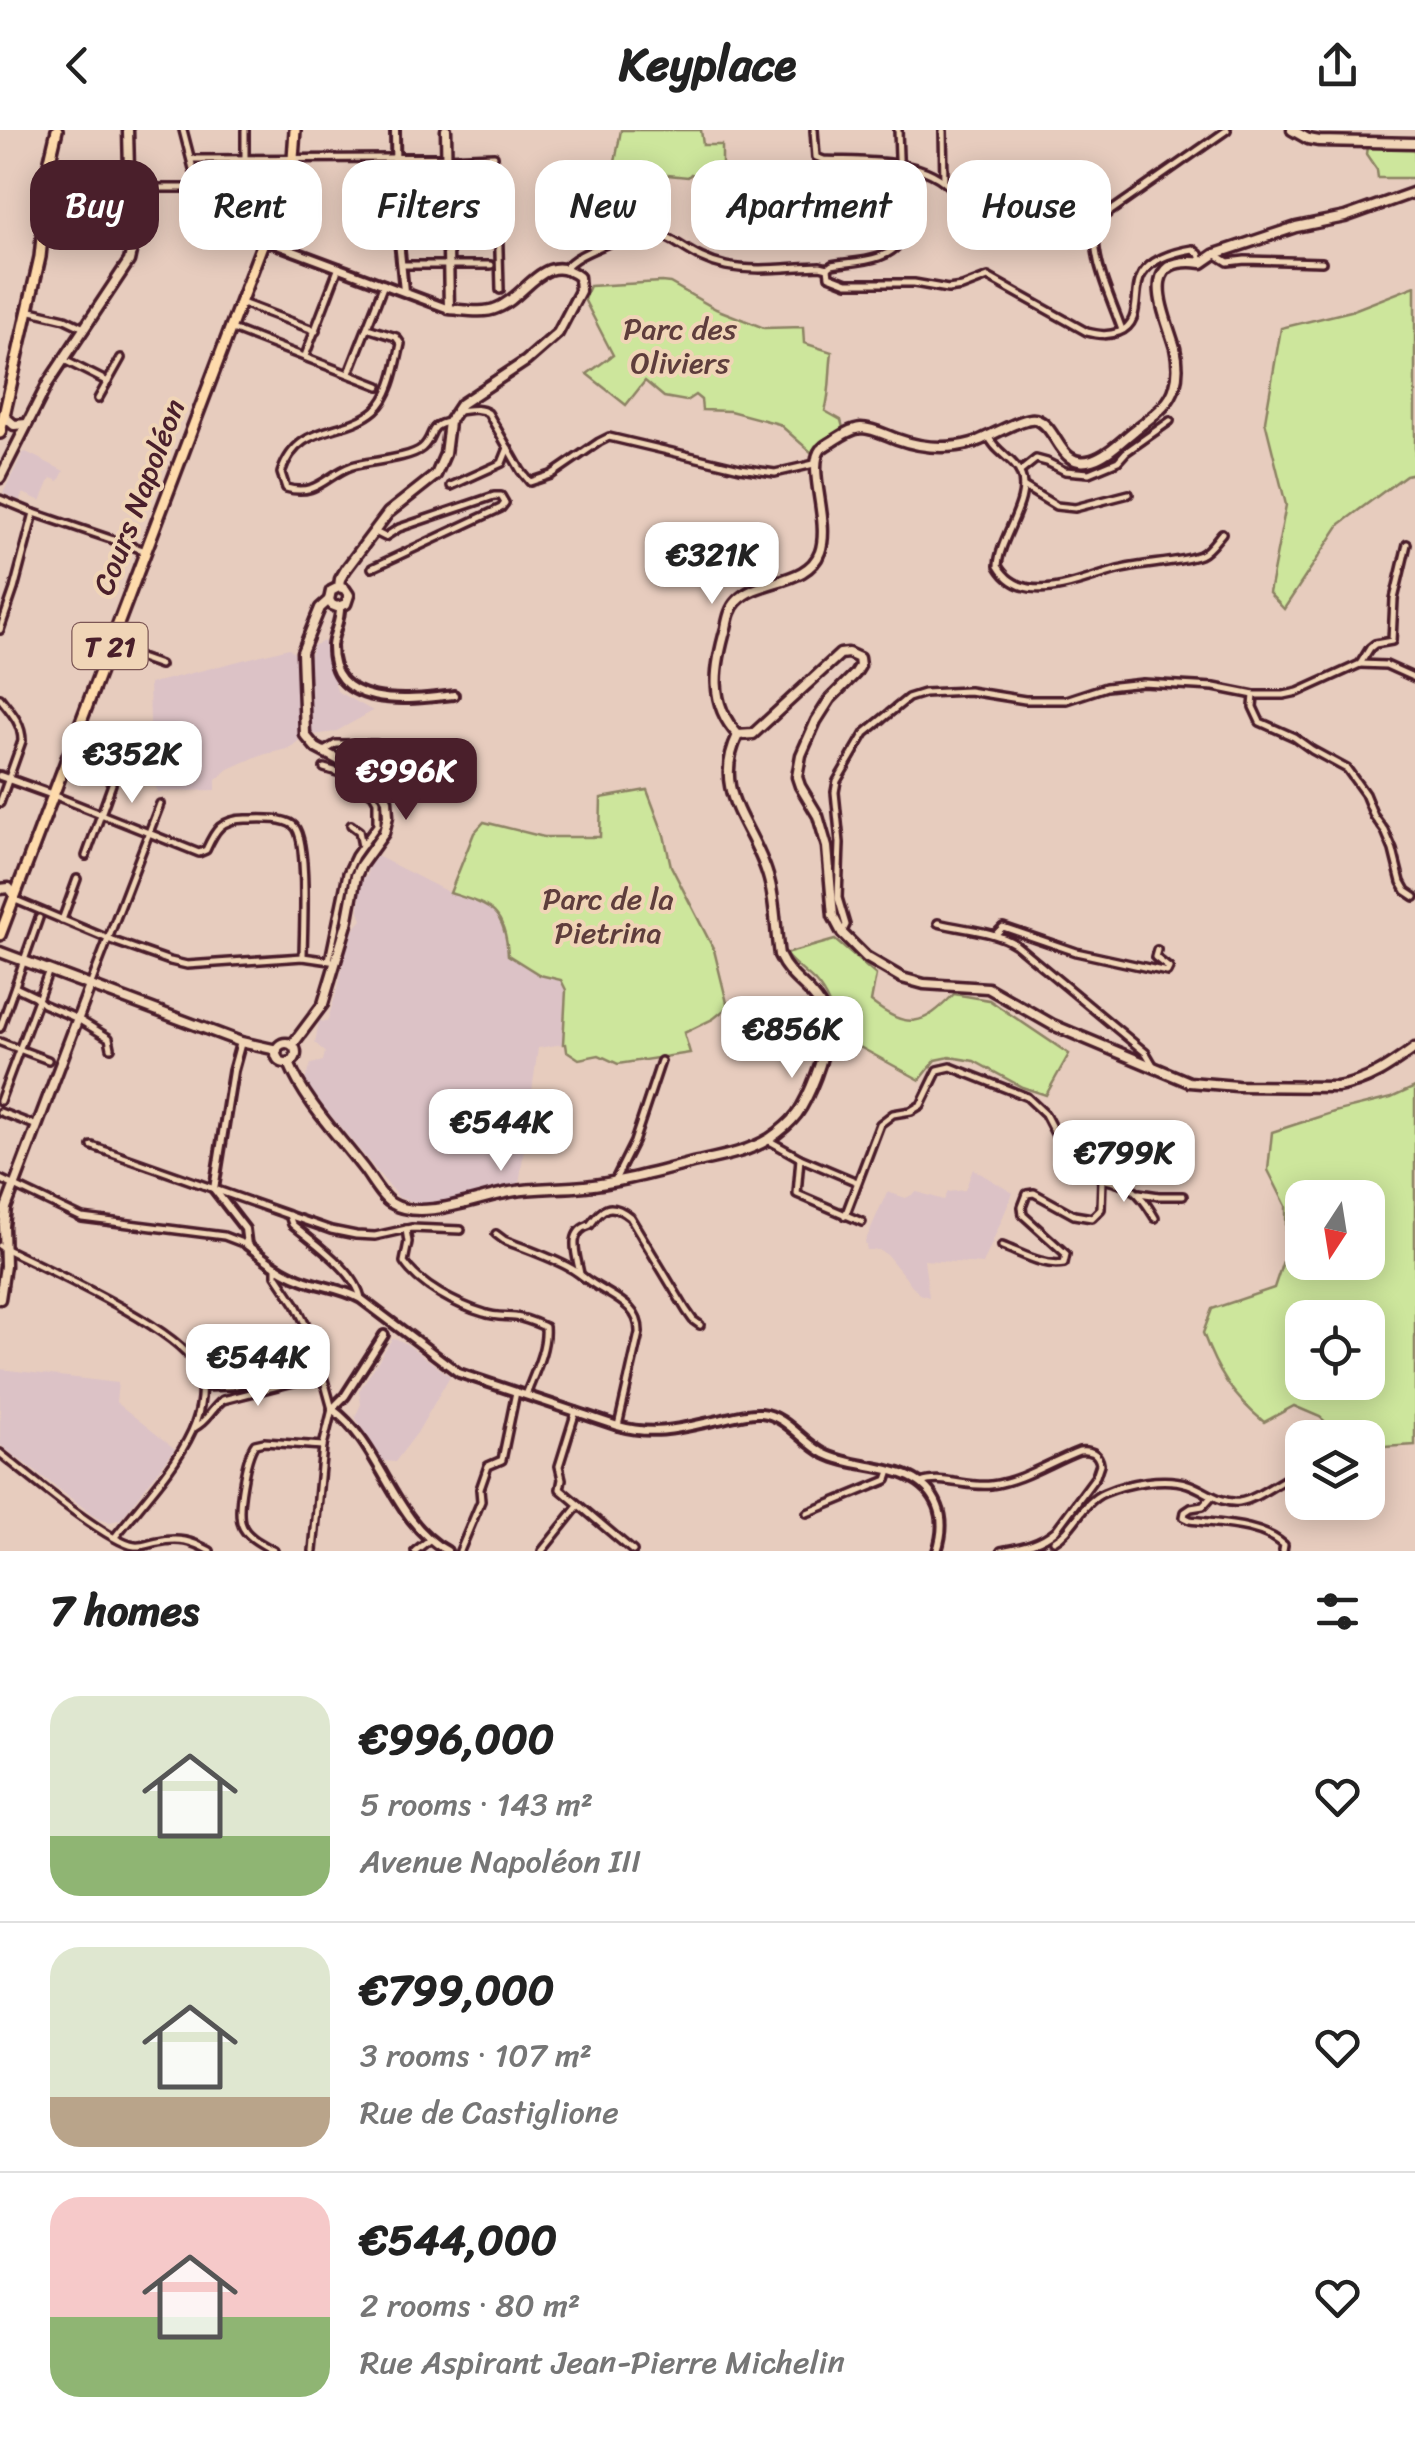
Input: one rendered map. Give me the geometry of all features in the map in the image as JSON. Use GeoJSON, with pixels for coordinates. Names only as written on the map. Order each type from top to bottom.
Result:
{"type":"FeatureCollection","features":[{"type":"Feature","properties":{"kind":"main road"},"geometry":{"type":"LineString","coordinates":[[19,439],[12,432],[0,433],[40,257],[57,130]]}},
{"type":"Feature","properties":{"kind":"main road"},"geometry":{"type":"LineString","coordinates":[[128,130],[129,160]]}},
{"type":"Feature","properties":{"kind":"main road","name":"Cours Napoléon"},"geometry":{"type":"LineString","coordinates":[[293,159],[295,130]]}},
{"type":"Feature","properties":{"kind":"main road"},"geometry":{"type":"LineString","coordinates":[[446,130],[446,158]]}},
{"type":"Feature","properties":{"kind":"main road"},"geometry":{"type":"LineString","coordinates":[[1292,130],[1319,142],[1415,143]]}},
{"type":"Feature","properties":{"kind":"main road"},"geometry":{"type":"LineString","coordinates":[[738,735],[729,725],[716,688],[715,671],[731,609],[739,598],[791,577],[811,566],[820,555],[825,529],[814,464],[821,448],[861,428],[932,448],[972,443],[1028,418],[1045,425],[1062,452],[1072,459],[1093,460],[1156,413],[1175,388],[1176,352],[1158,295],[1158,285],[1171,265],[1185,260],[1202,263],[1215,254],[1296,226],[1365,210],[1415,192]]}},
{"type":"Feature","properties":{"kind":"main road"},"geometry":{"type":"LineString","coordinates":[[0,478],[62,359],[129,261],[131,250]]}},
{"type":"Feature","properties":{"kind":"main road","name":"Cours Napoléon"},"geometry":{"type":"LineString","coordinates":[[0,935],[260,250]]}},
{"type":"Feature","properties":{"kind":"main road"},"geometry":{"type":"LineString","coordinates":[[339,588],[346,569],[388,514],[436,474],[455,411],[526,361],[558,333],[580,291],[580,276],[556,268],[544,272],[500,308],[449,309],[448,250]]}},
{"type":"Feature","properties":{"kind":"main road"},"geometry":{"type":"LineString","coordinates":[[4,416],[14,424],[27,424]]}},
{"type":"Feature","properties":{"kind":"main road"},"geometry":{"type":"LineString","coordinates":[[339,588],[348,592],[349,598],[340,608],[330,600],[331,592],[339,588]]}},
{"type":"Feature","properties":{"kind":"main road"},"geometry":{"type":"LineString","coordinates":[[292,1044],[318,1013],[348,924],[356,876],[384,833],[388,816],[387,800],[375,779],[316,748],[306,735],[302,661],[305,642],[320,608],[330,600]]}},
{"type":"Feature","properties":{"kind":"main road"},"geometry":{"type":"LineString","coordinates":[[738,735],[753,734],[840,654],[848,652],[860,658],[855,674],[816,720],[797,777],[818,816],[827,847],[834,916],[842,933],[866,957],[902,978],[934,985],[988,988],[1053,1025],[1174,1077],[1208,1085],[1337,1086],[1364,1080],[1415,1048]]}},
{"type":"Feature","properties":{"kind":"main road"},"geometry":{"type":"LineString","coordinates":[[289,1063],[317,1110],[390,1202],[422,1210],[514,1191],[614,1182],[722,1156],[768,1140],[800,1108],[822,1056],[826,1024],[816,996],[784,967],[779,955],[768,874],[733,799],[727,776],[738,735]]}},
{"type":"Feature","properties":{"kind":"main road"},"geometry":{"type":"LineString","coordinates":[[0,889],[9,888],[14,897]]}},
{"type":"Feature","properties":{"kind":"main road"},"geometry":{"type":"LineString","coordinates":[[0,952],[241,1042],[276,1050]]}},
{"type":"Feature","properties":{"kind":"main road"},"geometry":{"type":"LineString","coordinates":[[0,1300],[6,1266],[4,1214],[90,986]]}},
{"type":"Feature","properties":{"kind":"main road"},"geometry":{"type":"LineString","coordinates":[[276,1050],[284,1043],[292,1044],[296,1056],[289,1063]]}},
{"type":"Feature","properties":{"kind":"main road"},"geometry":{"type":"LineString","coordinates":[[276,1050],[279,1060],[289,1063]]}},
{"type":"Feature","properties":{"kind":"street"},"geometry":{"type":"LineString","coordinates":[[159,188],[198,188],[182,130]]}},
{"type":"Feature","properties":{"kind":"street"},"geometry":{"type":"LineString","coordinates":[[245,158],[246,130]]}},
{"type":"Feature","properties":{"kind":"street"},"geometry":{"type":"LineString","coordinates":[[394,158],[395,130]]}},
{"type":"Feature","properties":{"kind":"street"},"geometry":{"type":"LineString","coordinates":[[814,130],[816,156],[824,160]]}},
{"type":"Feature","properties":{"kind":"street"},"geometry":{"type":"LineString","coordinates":[[898,130],[899,160]]}},
{"type":"Feature","properties":{"kind":"street"},"geometry":{"type":"LineString","coordinates":[[1122,331],[1094,248],[1098,220],[1226,130]]}},
{"type":"Feature","properties":{"kind":"street"},"geometry":{"type":"LineString","coordinates":[[944,131],[944,181]]}},
{"type":"Feature","properties":{"kind":"street"},"geometry":{"type":"LineString","coordinates":[[191,159],[494,156]]}},
{"type":"Feature","properties":{"kind":"street"},"geometry":{"type":"LineString","coordinates":[[927,172],[947,185]]}},
{"type":"Feature","properties":{"kind":"street"},"geometry":{"type":"LineString","coordinates":[[564,268],[602,246],[640,232],[674,240],[726,266],[828,268],[891,250]]}},
{"type":"Feature","properties":{"kind":"street"},"geometry":{"type":"LineString","coordinates":[[828,268],[829,276],[847,283],[923,284],[948,289],[988,278],[1101,336],[1122,331],[1131,324],[1140,276],[1157,260],[1192,249],[1202,263]]}},
{"type":"Feature","properties":{"kind":"street"},"geometry":{"type":"LineString","coordinates":[[292,250],[449,309]]}},
{"type":"Feature","properties":{"kind":"street"},"geometry":{"type":"LineString","coordinates":[[401,250],[404,291]]}},
{"type":"Feature","properties":{"kind":"street"},"geometry":{"type":"LineString","coordinates":[[500,250],[500,290]]}},
{"type":"Feature","properties":{"kind":"street"},"geometry":{"type":"LineString","coordinates":[[1215,254],[1228,262],[1322,262]]}},
{"type":"Feature","properties":{"kind":"street"},"geometry":{"type":"LineString","coordinates":[[403,265],[491,265]]}},
{"type":"Feature","properties":{"kind":"street"},"geometry":{"type":"LineString","coordinates":[[305,356],[339,267]]}},
{"type":"Feature","properties":{"kind":"street"},"geometry":{"type":"LineString","coordinates":[[349,373],[384,284]]}},
{"type":"Feature","properties":{"kind":"street"},"geometry":{"type":"LineString","coordinates":[[239,302],[316,331]]}},
{"type":"Feature","properties":{"kind":"street"},"geometry":{"type":"LineString","coordinates":[[27,310],[84,328]]}},
{"type":"Feature","properties":{"kind":"street"},"geometry":{"type":"LineString","coordinates":[[230,328],[379,386]]}},
{"type":"Feature","properties":{"kind":"street"},"geometry":{"type":"LineString","coordinates":[[367,328],[396,337],[401,344],[386,393],[377,408],[359,420],[319,432],[290,453],[281,473],[286,488],[310,490],[352,466],[419,450],[436,426],[449,422]]}},
{"type":"Feature","properties":{"kind":"street"},"geometry":{"type":"LineString","coordinates":[[98,398],[121,358]]}},
{"type":"Feature","properties":{"kind":"street"},"geometry":{"type":"LineString","coordinates":[[62,359],[108,382]]}},
{"type":"Feature","properties":{"kind":"street"},"geometry":{"type":"LineString","coordinates":[[455,411],[488,413],[530,482],[551,474],[609,438],[775,473],[814,464]]}},
{"type":"Feature","properties":{"kind":"street"},"geometry":{"type":"LineString","coordinates":[[1020,472],[1036,459],[1066,471],[1089,474],[1118,461],[1170,421]]}},
{"type":"Feature","properties":{"kind":"street"},"geometry":{"type":"LineString","coordinates":[[989,437],[1020,472],[1023,486],[1019,506],[1001,544],[998,566],[1012,581],[1024,586],[1060,588],[1118,570],[1201,554],[1222,533]]}},
{"type":"Feature","properties":{"kind":"street"},"geometry":{"type":"LineString","coordinates":[[451,486],[502,463],[508,446]]}},
{"type":"Feature","properties":{"kind":"street"},"geometry":{"type":"LineString","coordinates":[[1023,486],[1056,506],[1075,508],[1129,494]]}},
{"type":"Feature","properties":{"kind":"street"},"geometry":{"type":"LineString","coordinates":[[372,568],[505,503],[501,496],[494,496],[400,528],[385,538],[374,532]]}},
{"type":"Feature","properties":{"kind":"street"},"geometry":{"type":"LineString","coordinates":[[0,499],[146,551]]}},
{"type":"Feature","properties":{"kind":"street"},"geometry":{"type":"LineString","coordinates":[[0,630],[34,513]]}},
{"type":"Feature","properties":{"kind":"street"},"geometry":{"type":"LineString","coordinates":[[1360,664],[1375,644],[1394,638],[1394,599],[1407,544]]}},
{"type":"Feature","properties":{"kind":"street"},"geometry":{"type":"LineString","coordinates":[[340,608],[332,648],[336,667],[354,691],[393,699],[454,695]]}},
{"type":"Feature","properties":{"kind":"street"},"geometry":{"type":"LineString","coordinates":[[109,647],[160,666]]}},
{"type":"Feature","properties":{"kind":"street"},"geometry":{"type":"LineString","coordinates":[[842,933],[846,925],[838,898],[837,781],[865,733],[908,698],[924,693],[969,691],[1025,700],[1066,700],[1106,687],[1144,684],[1284,695],[1360,664],[1386,665],[1415,678]]}},
{"type":"Feature","properties":{"kind":"street"},"geometry":{"type":"LineString","coordinates":[[1254,695],[1253,707],[1260,722],[1294,736],[1348,769],[1393,850],[1401,882],[1415,897]]}},
{"type":"Feature","properties":{"kind":"street"},"geometry":{"type":"LineString","coordinates":[[0,698],[22,732],[17,758],[4,778],[0,803]]}},
{"type":"Feature","properties":{"kind":"street"},"geometry":{"type":"LineString","coordinates":[[324,751],[336,744],[376,744],[391,754],[420,759]]}},
{"type":"Feature","properties":{"kind":"street"},"geometry":{"type":"LineString","coordinates":[[14,897],[62,920],[170,961],[186,964],[334,958],[348,872],[377,826],[377,801],[344,774],[324,768]]}},
{"type":"Feature","properties":{"kind":"street"},"geometry":{"type":"LineString","coordinates":[[4,778],[204,853],[218,827],[229,822],[241,818],[290,822],[301,839],[304,865],[303,958]]}},
{"type":"Feature","properties":{"kind":"street"},"geometry":{"type":"LineString","coordinates":[[86,856],[112,784]]}},
{"type":"Feature","properties":{"kind":"street"},"geometry":{"type":"LineString","coordinates":[[90,986],[160,804]]}},
{"type":"Feature","properties":{"kind":"street"},"geometry":{"type":"LineString","coordinates":[[351,825],[359,831],[362,846]]}},
{"type":"Feature","properties":{"kind":"street"},"geometry":{"type":"LineString","coordinates":[[62,920],[77,879]]}},
{"type":"Feature","properties":{"kind":"street"},"geometry":{"type":"LineString","coordinates":[[0,1028],[39,918]]}},
{"type":"Feature","properties":{"kind":"street"},"geometry":{"type":"LineString","coordinates":[[938,923],[996,934],[1016,944],[1146,1052],[1154,1068]]}},
{"type":"Feature","properties":{"kind":"street"},"geometry":{"type":"LineString","coordinates":[[996,934],[1003,927],[1076,952],[1167,972],[1169,968],[1154,957],[1156,950]]}},
{"type":"Feature","properties":{"kind":"street"},"geometry":{"type":"LineString","coordinates":[[0,1101],[49,970]]}},
{"type":"Feature","properties":{"kind":"street"},"geometry":{"type":"LineString","coordinates":[[14,988],[109,1038],[111,1048]]}},
{"type":"Feature","properties":{"kind":"street"},"geometry":{"type":"LineString","coordinates":[[0,1042],[48,1060]]}},
{"type":"Feature","properties":{"kind":"street"},"geometry":{"type":"LineString","coordinates":[[241,1042],[214,1189],[244,1229],[248,1244]]}},
{"type":"Feature","properties":{"kind":"street"},"geometry":{"type":"LineString","coordinates":[[614,1182],[634,1142],[661,1062]]}},
{"type":"Feature","properties":{"kind":"street"},"geometry":{"type":"LineString","coordinates":[[846,1216],[880,1124],[893,1114],[911,1111],[921,1104],[934,1074],[944,1067],[1027,1097],[1045,1114],[1060,1143],[1102,1179],[1140,1193],[1183,1196]]}},
{"type":"Feature","properties":{"kind":"street"},"geometry":{"type":"LineString","coordinates":[[0,1112],[37,1126]]}},
{"type":"Feature","properties":{"kind":"street"},"geometry":{"type":"LineString","coordinates":[[768,1140],[857,1182]]}},
{"type":"Feature","properties":{"kind":"street"},"geometry":{"type":"LineString","coordinates":[[92,1146],[356,1235],[376,1236],[406,1229],[461,1230]]}},
{"type":"Feature","properties":{"kind":"street"},"geometry":{"type":"LineString","coordinates":[[800,1158],[796,1194],[862,1222]]}},
{"type":"Feature","properties":{"kind":"street"},"geometry":{"type":"LineString","coordinates":[[0,1178],[82,1218],[224,1236],[248,1244],[301,1280],[361,1299],[460,1373],[618,1426],[659,1432],[742,1415],[768,1414],[827,1456],[907,1475],[920,1483],[933,1496],[940,1511],[942,1526],[937,1551]]}},
{"type":"Feature","properties":{"kind":"street"},"geometry":{"type":"LineString","coordinates":[[1002,1246],[1047,1263],[1064,1264],[1066,1254],[1023,1215],[1023,1200],[1034,1193],[1074,1215],[1092,1218],[1101,1209],[1102,1179]]}},
{"type":"Feature","properties":{"kind":"street"},"geometry":{"type":"LineString","coordinates":[[1140,1193],[1155,1218]]}},
{"type":"Feature","properties":{"kind":"street"},"geometry":{"type":"LineString","coordinates":[[580,1274],[574,1242],[577,1232],[590,1225],[598,1211],[623,1211],[686,1310],[700,1325]]}},
{"type":"Feature","properties":{"kind":"street"},"geometry":{"type":"LineString","coordinates":[[289,1215],[292,1224],[351,1276],[360,1287],[361,1299]]}},
{"type":"Feature","properties":{"kind":"street"},"geometry":{"type":"LineString","coordinates":[[406,1229],[404,1262],[432,1287],[485,1314],[526,1319],[546,1327],[526,1396]]}},
{"type":"Feature","properties":{"kind":"street"},"geometry":{"type":"LineString","coordinates":[[496,1234],[568,1266],[628,1306],[640,1326],[618,1426]]}},
{"type":"Feature","properties":{"kind":"street"},"geometry":{"type":"LineString","coordinates":[[3,1247],[164,1333],[190,1356],[199,1373],[202,1388],[194,1428],[116,1537]]}},
{"type":"Feature","properties":{"kind":"street"},"geometry":{"type":"LineString","coordinates":[[276,1266],[276,1275],[313,1340],[332,1409],[323,1446],[313,1551]]}},
{"type":"Feature","properties":{"kind":"street"},"geometry":{"type":"LineString","coordinates":[[332,1409],[345,1396],[392,1322]]}},
{"type":"Feature","properties":{"kind":"street"},"geometry":{"type":"LineString","coordinates":[[202,1388],[232,1386],[319,1364]]}},
{"type":"Feature","properties":{"kind":"street"},"geometry":{"type":"LineString","coordinates":[[194,1428],[206,1422],[224,1400],[322,1375]]}},
{"type":"Feature","properties":{"kind":"street"},"geometry":{"type":"LineString","coordinates":[[460,1551],[481,1501],[480,1489],[488,1466],[502,1460],[516,1392]]}},
{"type":"Feature","properties":{"kind":"street"},"geometry":{"type":"LineString","coordinates":[[332,1409],[370,1451],[429,1540],[447,1551]]}},
{"type":"Feature","properties":{"kind":"street"},"geometry":{"type":"LineString","coordinates":[[576,1412],[560,1466],[560,1490],[633,1551]]}},
{"type":"Feature","properties":{"kind":"street"},"geometry":{"type":"LineString","coordinates":[[274,1551],[248,1534],[241,1524],[250,1452],[255,1444],[264,1442],[323,1446]]}},
{"type":"Feature","properties":{"kind":"street"},"geometry":{"type":"LineString","coordinates":[[920,1483],[934,1479],[992,1485],[1079,1451],[1096,1453],[1100,1464],[1096,1476],[1052,1538]]}},
{"type":"Feature","properties":{"kind":"street"},"geometry":{"type":"LineString","coordinates":[[0,1453],[80,1515],[134,1546],[184,1539],[210,1551]]}},
{"type":"Feature","properties":{"kind":"street"},"geometry":{"type":"LineString","coordinates":[[807,1513],[886,1480],[890,1471]]}},
{"type":"Feature","properties":{"kind":"street"},"geometry":{"type":"LineString","coordinates":[[1001,1551],[1066,1532],[1096,1498],[1116,1489],[1146,1482],[1176,1482],[1190,1484],[1211,1497],[1240,1502],[1285,1480]]}},
{"type":"Feature","properties":{"kind":"street"},"geometry":{"type":"LineString","coordinates":[[1211,1497],[1203,1506],[1185,1512],[1184,1517],[1274,1536],[1284,1545],[1282,1551]]}},
{"type":"Feature","properties":{"kind":"street"},"geometry":{"type":"LineString","coordinates":[[542,1551],[578,1506]]}},
{"type":"Feature","properties":{"kind":"street"},"geometry":{"type":"LineString","coordinates":[[1052,1538],[1058,1551]]}},
{"type":"Feature","properties":{"kind":"street"},"geometry":{"type":"LineString","coordinates":[[416,1551],[429,1540]]}},
{"type":"Feature","properties":{"kind":"shaded area"},"geometry":{"type":"Polygon","coordinates":[[[26,452],[64,471],[59,481],[51,478],[41,501],[23,493],[19,501],[3,493],[26,452]]]}},
{"type":"Feature","properties":{"kind":"shaded area"},"geometry":{"type":"Polygon","coordinates":[[[324,641],[337,691],[373,711],[335,732],[312,735],[306,668],[313,646],[324,641]]]}},
{"type":"Feature","properties":{"kind":"shaded area"},"geometry":{"type":"Polygon","coordinates":[[[289,648],[296,655],[299,740],[291,748],[258,756],[229,769],[216,780],[216,790],[157,792],[153,775],[74,773],[75,768],[147,770],[151,758],[149,684],[289,648]]]}},
{"type":"Feature","properties":{"kind":"shaded area"},"geometry":{"type":"Polygon","coordinates":[[[375,855],[450,893],[486,904],[498,916],[507,939],[540,975],[561,980],[566,989],[563,1044],[538,1048],[519,1185],[448,1203],[422,1204],[399,1198],[304,1083],[311,1064],[323,1061],[325,1052],[315,1043],[319,1021],[327,1022],[352,931],[362,920],[361,877],[367,876],[375,855]]]}},
{"type":"Feature","properties":{"kind":"shaded area"},"geometry":{"type":"Polygon","coordinates":[[[973,1169],[1013,1193],[983,1264],[924,1260],[929,1297],[919,1294],[887,1255],[867,1250],[865,1242],[887,1192],[906,1198],[917,1192],[944,1200],[948,1192],[965,1190],[973,1169]]]}},
{"type":"Feature","properties":{"kind":"shaded area"},"geometry":{"type":"Polygon","coordinates":[[[392,1339],[408,1345],[450,1376],[395,1462],[383,1461],[355,1417],[361,1404],[359,1391],[392,1339]]]}},
{"type":"Feature","properties":{"kind":"shaded area"},"geometry":{"type":"Polygon","coordinates":[[[0,1369],[118,1383],[116,1402],[175,1449],[121,1519],[100,1520],[0,1445],[0,1369]]]}},
{"type":"Feature","properties":{"kind":"green space"},"geometry":{"type":"Polygon","coordinates":[[[621,130],[701,130],[703,145],[722,145],[722,160],[691,160],[688,177],[671,175],[671,160],[615,160],[621,130]]]}},
{"type":"Feature","properties":{"kind":"green space"},"geometry":{"type":"Polygon","coordinates":[[[1367,147],[1415,147],[1415,178],[1378,178],[1366,154],[1367,147]]]}},
{"type":"Feature","properties":{"kind":"green space","name":"Parc des Oliviers"},"geometry":{"type":"Polygon","coordinates":[[[661,282],[764,328],[803,327],[804,343],[832,352],[825,411],[841,420],[843,428],[821,441],[812,453],[779,424],[730,411],[702,410],[701,400],[695,395],[686,401],[664,397],[645,381],[626,405],[587,374],[613,355],[584,299],[590,286],[661,282]]]}},
{"type":"Feature","properties":{"kind":"green space"},"geometry":{"type":"Polygon","coordinates":[[[1415,286],[1415,473],[1406,475],[1340,524],[1284,609],[1269,593],[1286,505],[1265,421],[1281,328],[1351,311],[1415,286]]]}},
{"type":"Feature","properties":{"kind":"green space","name":"Parc de la Pietrina"},"geometry":{"type":"Polygon","coordinates":[[[647,790],[671,866],[714,950],[728,1007],[684,1033],[690,1053],[618,1064],[599,1055],[579,1059],[563,1044],[566,990],[561,980],[540,975],[508,955],[503,927],[493,911],[450,893],[474,833],[484,822],[544,837],[600,837],[601,798],[647,790]]]}},
{"type":"Feature","properties":{"kind":"green space"},"geometry":{"type":"Polygon","coordinates":[[[835,940],[876,975],[871,1002],[895,1017],[924,1018],[954,994],[989,1000],[1069,1054],[1046,1095],[1022,1087],[974,1061],[950,1057],[936,1060],[920,1080],[836,1034],[823,993],[785,954],[835,940]]]}},
{"type":"Feature","properties":{"kind":"green space"},"geometry":{"type":"Polygon","coordinates":[[[1415,1087],[1415,1445],[1385,1447],[1385,1420],[1323,1420],[1294,1406],[1264,1422],[1227,1382],[1203,1333],[1212,1309],[1274,1288],[1285,1255],[1285,1280],[1385,1280],[1385,1180],[1285,1180],[1285,1204],[1268,1170],[1272,1132],[1391,1098],[1415,1087]]]}}]}
